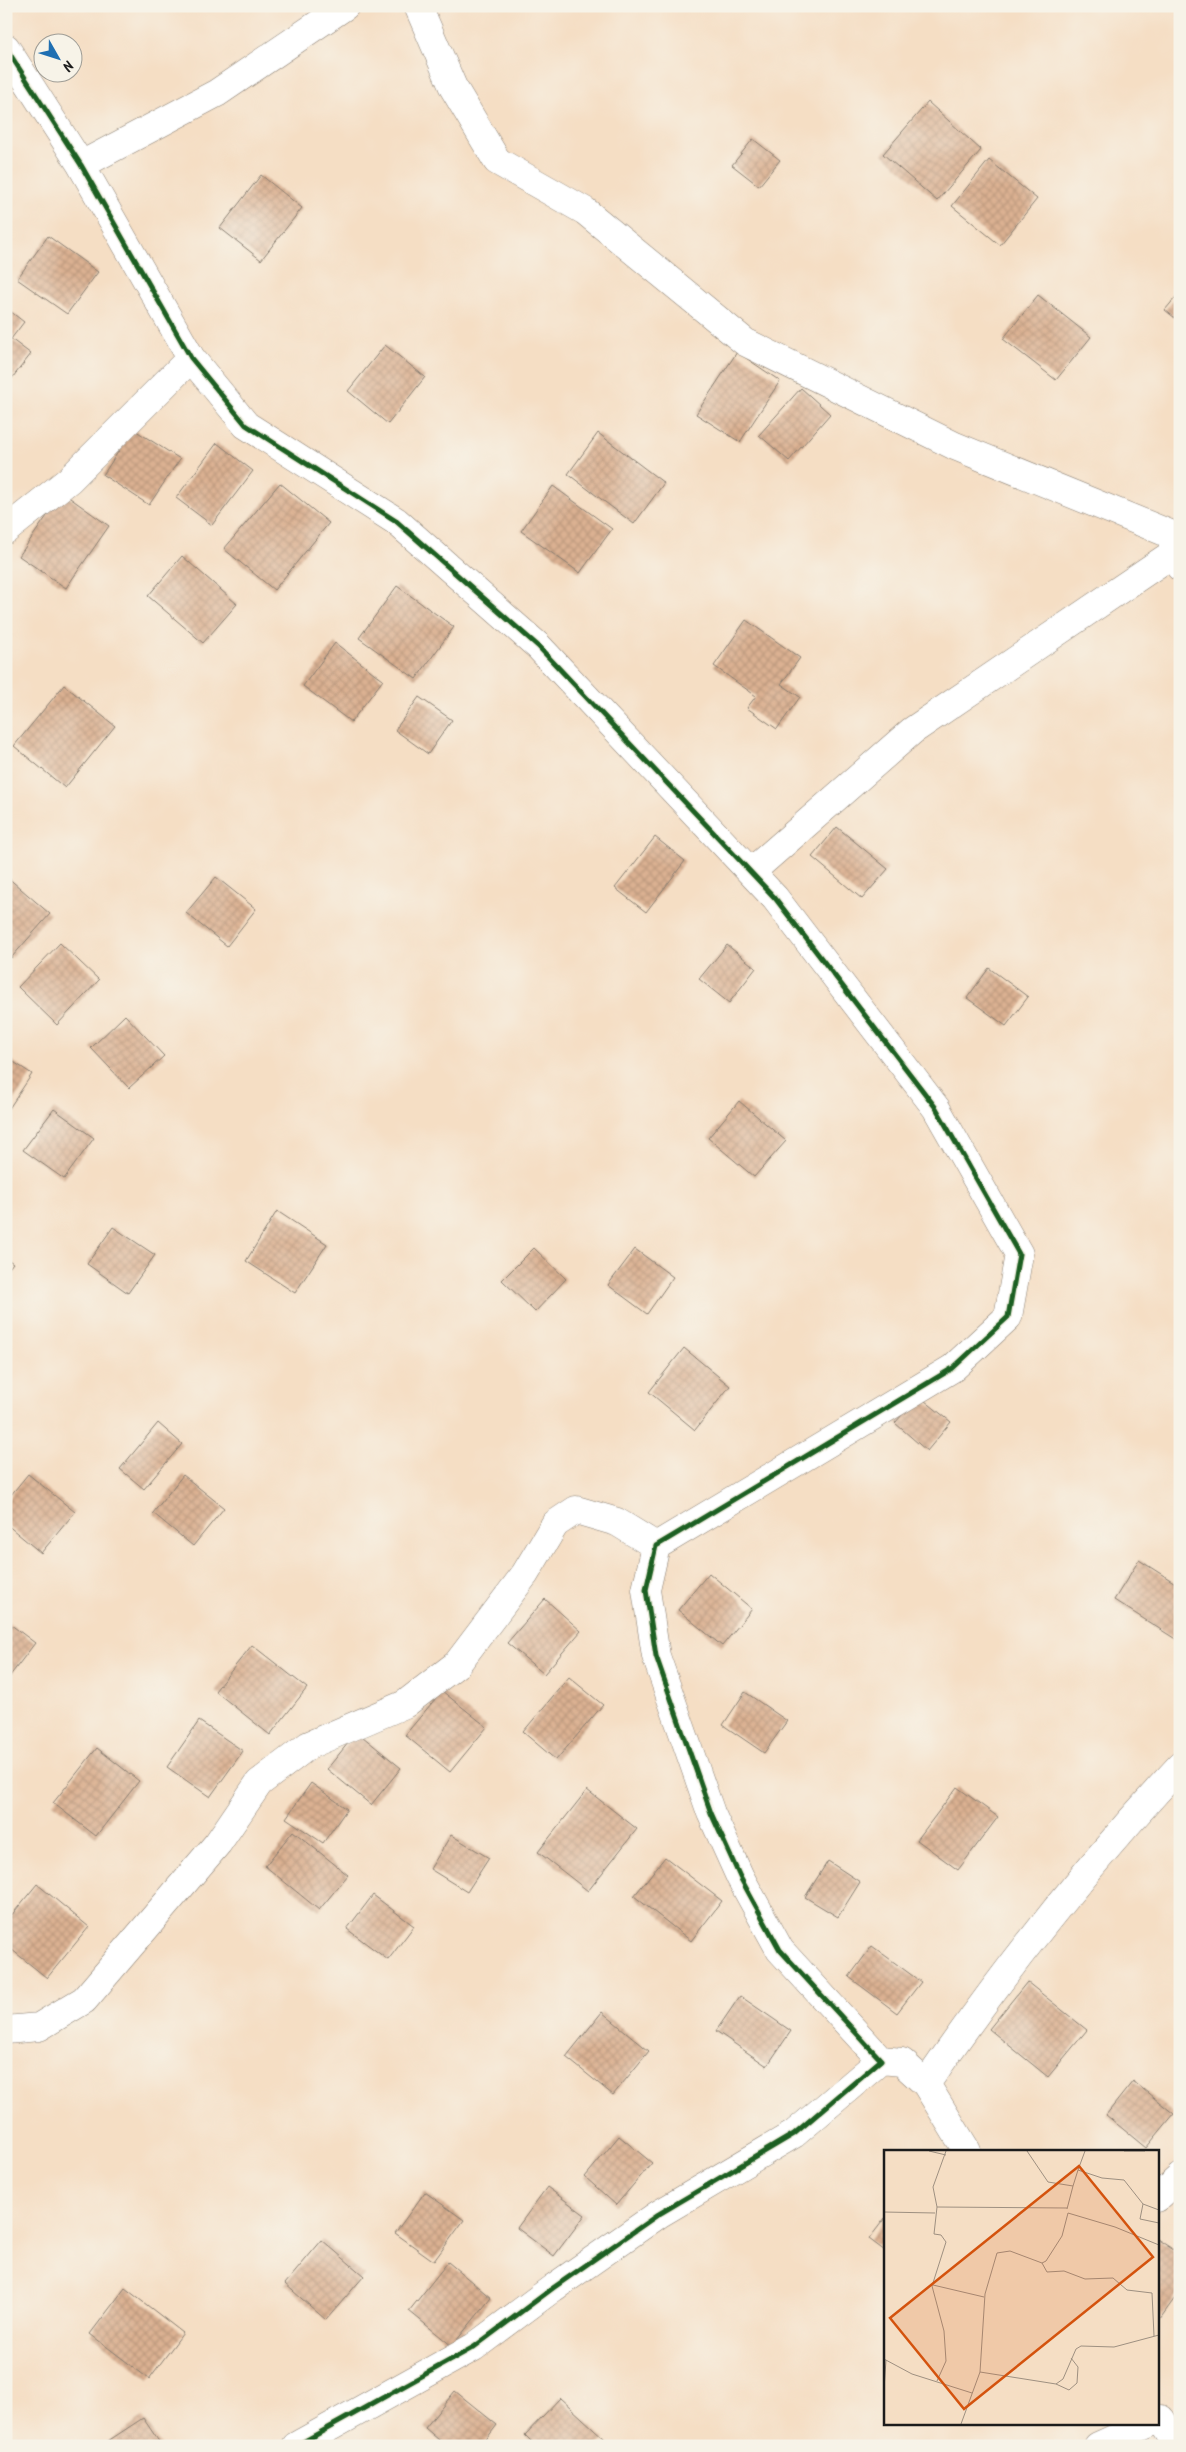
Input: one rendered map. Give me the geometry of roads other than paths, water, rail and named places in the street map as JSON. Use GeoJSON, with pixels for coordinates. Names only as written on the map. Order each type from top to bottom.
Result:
{"type":"FeatureCollection","features":[{"type":"Feature","properties":{"kind":"street"},"geometry":{"type":"LineString","coordinates":[[81,165],[217,93],[345,6]]}},
{"type":"Feature","properties":{"kind":"street"},"geometry":{"type":"LineString","coordinates":[[418,6],[453,87],[497,161],[585,211],[744,342],[955,446],[1170,534],[1177,559],[912,731],[751,872]]}},
{"type":"Feature","properties":{"kind":"street"},"geometry":{"type":"LineString","coordinates":[[6,48],[81,165],[191,358],[246,425],[396,521],[538,646],[751,872],[775,898],[936,1108],[1019,1254],[1008,1317],[953,1368],[656,1546],[646,1590],[656,1656],[711,1813],[740,1877],[780,1950],[881,2060],[902,2062],[926,2084],[965,2150]]}},
{"type":"Feature","properties":{"kind":"street"},"geometry":{"type":"LineString","coordinates":[[6,530],[69,480],[191,358]]}},
{"type":"Feature","properties":{"kind":"street"},"geometry":{"type":"LineString","coordinates":[[6,2030],[39,2027],[84,2000],[218,1843],[259,1782],[309,1745],[404,1704],[457,1664],[525,1574],[555,1524],[576,1510],[617,1522],[656,1546]]}},
{"type":"Feature","properties":{"kind":"street"},"geometry":{"type":"LineString","coordinates":[[926,2084],[972,2018],[1060,1902],[1180,1766]]}},
{"type":"Feature","properties":{"kind":"street"},"geometry":{"type":"LineString","coordinates":[[296,2446],[474,2347],[553,2288],[659,2214],[794,2134],[881,2060]]}},
{"type":"Feature","properties":{"kind":"street"},"geometry":{"type":"LineString","coordinates":[[1158,2197],[1180,2177]]}},
{"type":"Feature","properties":{"kind":"street"},"geometry":{"type":"LineString","coordinates":[[1158,2422],[1177,2446]]}},
{"type":"Feature","properties":{"kind":"street"},"geometry":{"type":"LineString","coordinates":[[1098,2446],[1145,2424]]}}]}
